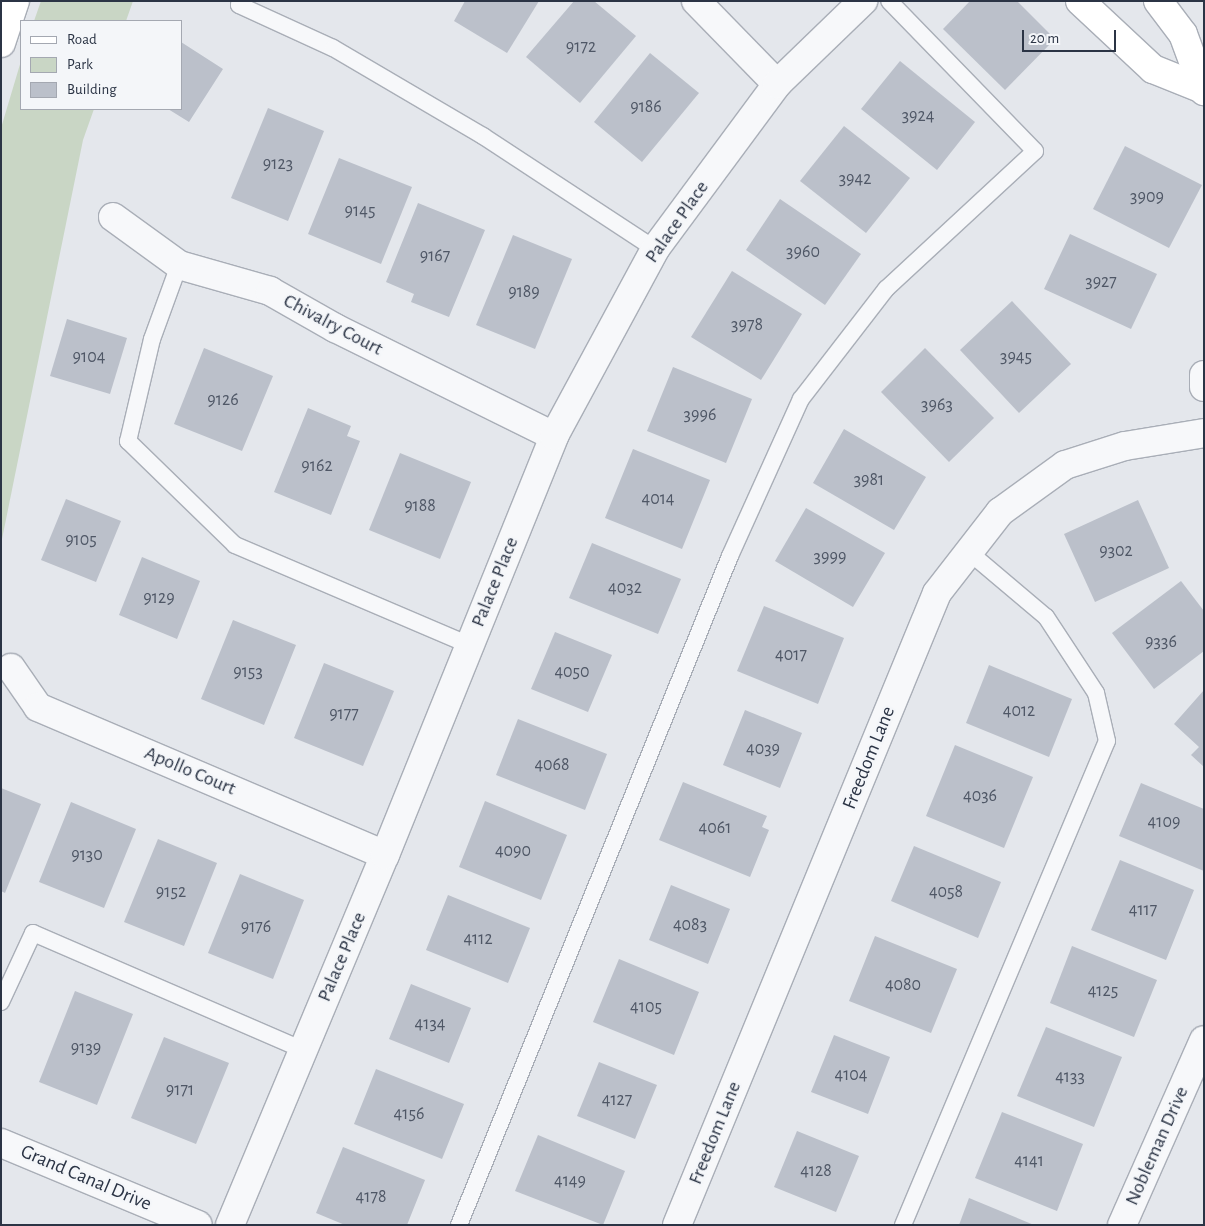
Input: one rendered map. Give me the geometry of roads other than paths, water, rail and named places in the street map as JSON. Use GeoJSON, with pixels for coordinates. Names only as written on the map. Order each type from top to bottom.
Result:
{"type":"FeatureCollection","features":[{"type":"Feature","properties":{"kind":"street"},"geometry":{"type":"LineString","coordinates":[[1,43],[15,1]]}},
{"type":"Feature","properties":{"kind":"street"},"geometry":{"type":"LineString","coordinates":[[696,1],[777,84]]}},
{"type":"Feature","properties":{"kind":"street","name":"Palace Place"},"geometry":{"type":"LineString","coordinates":[[230,1225],[385,854],[554,436],[655,249],[777,84],[863,1]]}},
{"type":"Feature","properties":{"kind":"street"},"geometry":{"type":"LineString","coordinates":[[1080,1],[1153,69],[1202,90]]}},
{"type":"Feature","properties":{"kind":"street"},"geometry":{"type":"LineString","coordinates":[[1158,1],[1182,34],[1202,90]]}},
{"type":"Feature","properties":{"kind":"street","name":"Chivalry Court"},"geometry":{"type":"LineString","coordinates":[[113,217],[180,264],[270,291],[360,340],[554,436]]}},
{"type":"Feature","properties":{"kind":"street"},"geometry":{"type":"LineString","coordinates":[[1204,375],[1204,387]]}},
{"type":"Feature","properties":{"kind":"street","name":"Freedom Lane"},"geometry":{"type":"LineString","coordinates":[[677,1225],[937,593],[1000,512],[1065,465],[1125,446],[1204,433]]}},
{"type":"Feature","properties":{"kind":"street","name":"Apollo Court"},"geometry":{"type":"LineString","coordinates":[[11,668],[38,707],[385,854]]}},
{"type":"Feature","properties":{"kind":"street","name":"Nobleman Drive"},"geometry":{"type":"LineString","coordinates":[[1122,1225],[1204,1040]]}},
{"type":"Feature","properties":{"kind":"street","name":"Grand Canal Drive"},"geometry":{"type":"LineString","coordinates":[[1,1143],[198,1225]]}},
{"type":"Feature","properties":{"kind":"lane"},"geometry":{"type":"LineString","coordinates":[[240,1],[239,5],[333,48],[483,136],[655,249]]}},
{"type":"Feature","properties":{"kind":"lane"},"geometry":{"type":"LineString","coordinates":[[459,1225],[730,556],[801,399],[886,289],[1035,152],[889,1]]}},
{"type":"Feature","properties":{"kind":"lane"},"geometry":{"type":"LineString","coordinates":[[180,264],[152,339],[128,441],[235,546],[469,645]]}},
{"type":"Feature","properties":{"kind":"lane"},"geometry":{"type":"LineString","coordinates":[[903,1225],[1107,741],[1096,693],[1046,617],[969,552]]}},
{"type":"Feature","properties":{"kind":"lane"},"geometry":{"type":"LineString","coordinates":[[1,1002],[33,933],[303,1050]]}}]}
